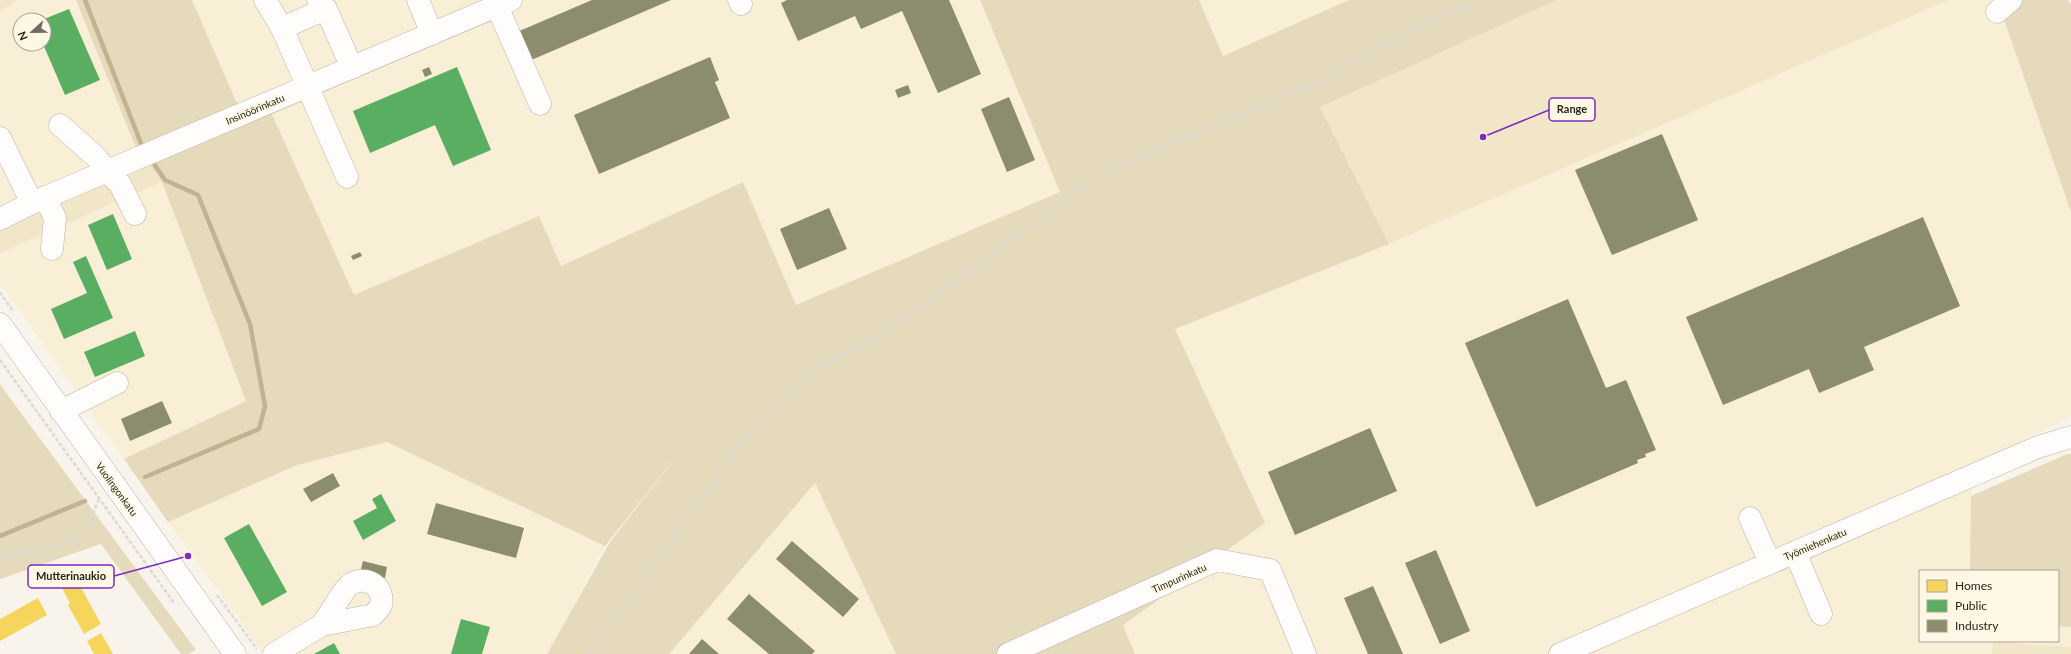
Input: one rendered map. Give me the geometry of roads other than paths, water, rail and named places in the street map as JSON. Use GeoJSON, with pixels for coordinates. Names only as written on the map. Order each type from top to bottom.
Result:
{"type":"FeatureCollection","features":[{"type":"Feature","properties":{"kind":"street"},"geometry":{"type":"LineString","coordinates":[[265,0],[282,28],[347,178]]}},
{"type":"Feature","properties":{"kind":"street"},"geometry":{"type":"LineString","coordinates":[[418,0],[432,34]]}},
{"type":"Feature","properties":{"kind":"street"},"geometry":{"type":"LineString","coordinates":[[504,3],[540,104]]}},
{"type":"Feature","properties":{"kind":"street","name":"Insinöörinkatu"},"geometry":{"type":"LineString","coordinates":[[0,219],[34,195],[106,171],[504,3]]}},
{"type":"Feature","properties":{"kind":"street"},"geometry":{"type":"LineString","coordinates":[[282,28],[322,4],[352,68]]}},
{"type":"Feature","properties":{"kind":"street"},"geometry":{"type":"LineString","coordinates":[[60,126],[97,158],[106,171],[120,184],[135,214]]}},
{"type":"Feature","properties":{"kind":"street"},"geometry":{"type":"LineString","coordinates":[[0,138],[34,195]]}},
{"type":"Feature","properties":{"kind":"street"},"geometry":{"type":"LineString","coordinates":[[0,168],[34,195],[55,218],[52,249]]}},
{"type":"Feature","properties":{"kind":"street","name":"Vuolingonkatu"},"geometry":{"type":"LineString","coordinates":[[0,324],[235,654]]}},
{"type":"Feature","properties":{"kind":"street"},"geometry":{"type":"LineString","coordinates":[[61,411],[117,384]]}},
{"type":"Feature","properties":{"kind":"street","name":"Työmiehenkatu"},"geometry":{"type":"LineString","coordinates":[[1560,654],[2038,447],[2071,437]]}},
{"type":"Feature","properties":{"kind":"street"},"geometry":{"type":"LineString","coordinates":[[1750,518],[1770,563]]}},
{"type":"Feature","properties":{"kind":"street"},"geometry":{"type":"LineString","coordinates":[[1795,552],[1821,614]]}},
{"type":"Feature","properties":{"kind":"street","name":"Timpurinkatu"},"geometry":{"type":"LineString","coordinates":[[1008,654],[1217,560],[1270,570],[1305,654]]}},
{"type":"Feature","properties":{"kind":"street"},"geometry":{"type":"LineString","coordinates":[[274,654],[322,625]]}},
{"type":"Feature","properties":{"kind":"waterway"},"geometry":{"type":"LineString","coordinates":[[85,0],[142,146]]}},
{"type":"Feature","properties":{"kind":"waterway"},"geometry":{"type":"LineString","coordinates":[[145,477],[259,429],[265,406],[250,324],[198,195],[165,180],[154,164]]}},
{"type":"Feature","properties":{"kind":"waterway"},"geometry":{"type":"LineString","coordinates":[[0,536],[85,501]]}},
{"type":"Feature","properties":{"kind":"place","name":"Range"},"geometry":{"type":"Point","coordinates":[1483,137]}},
{"type":"Feature","properties":{"kind":"place","name":"Mutterinaukio"},"geometry":{"type":"Point","coordinates":[188,556]}}]}
